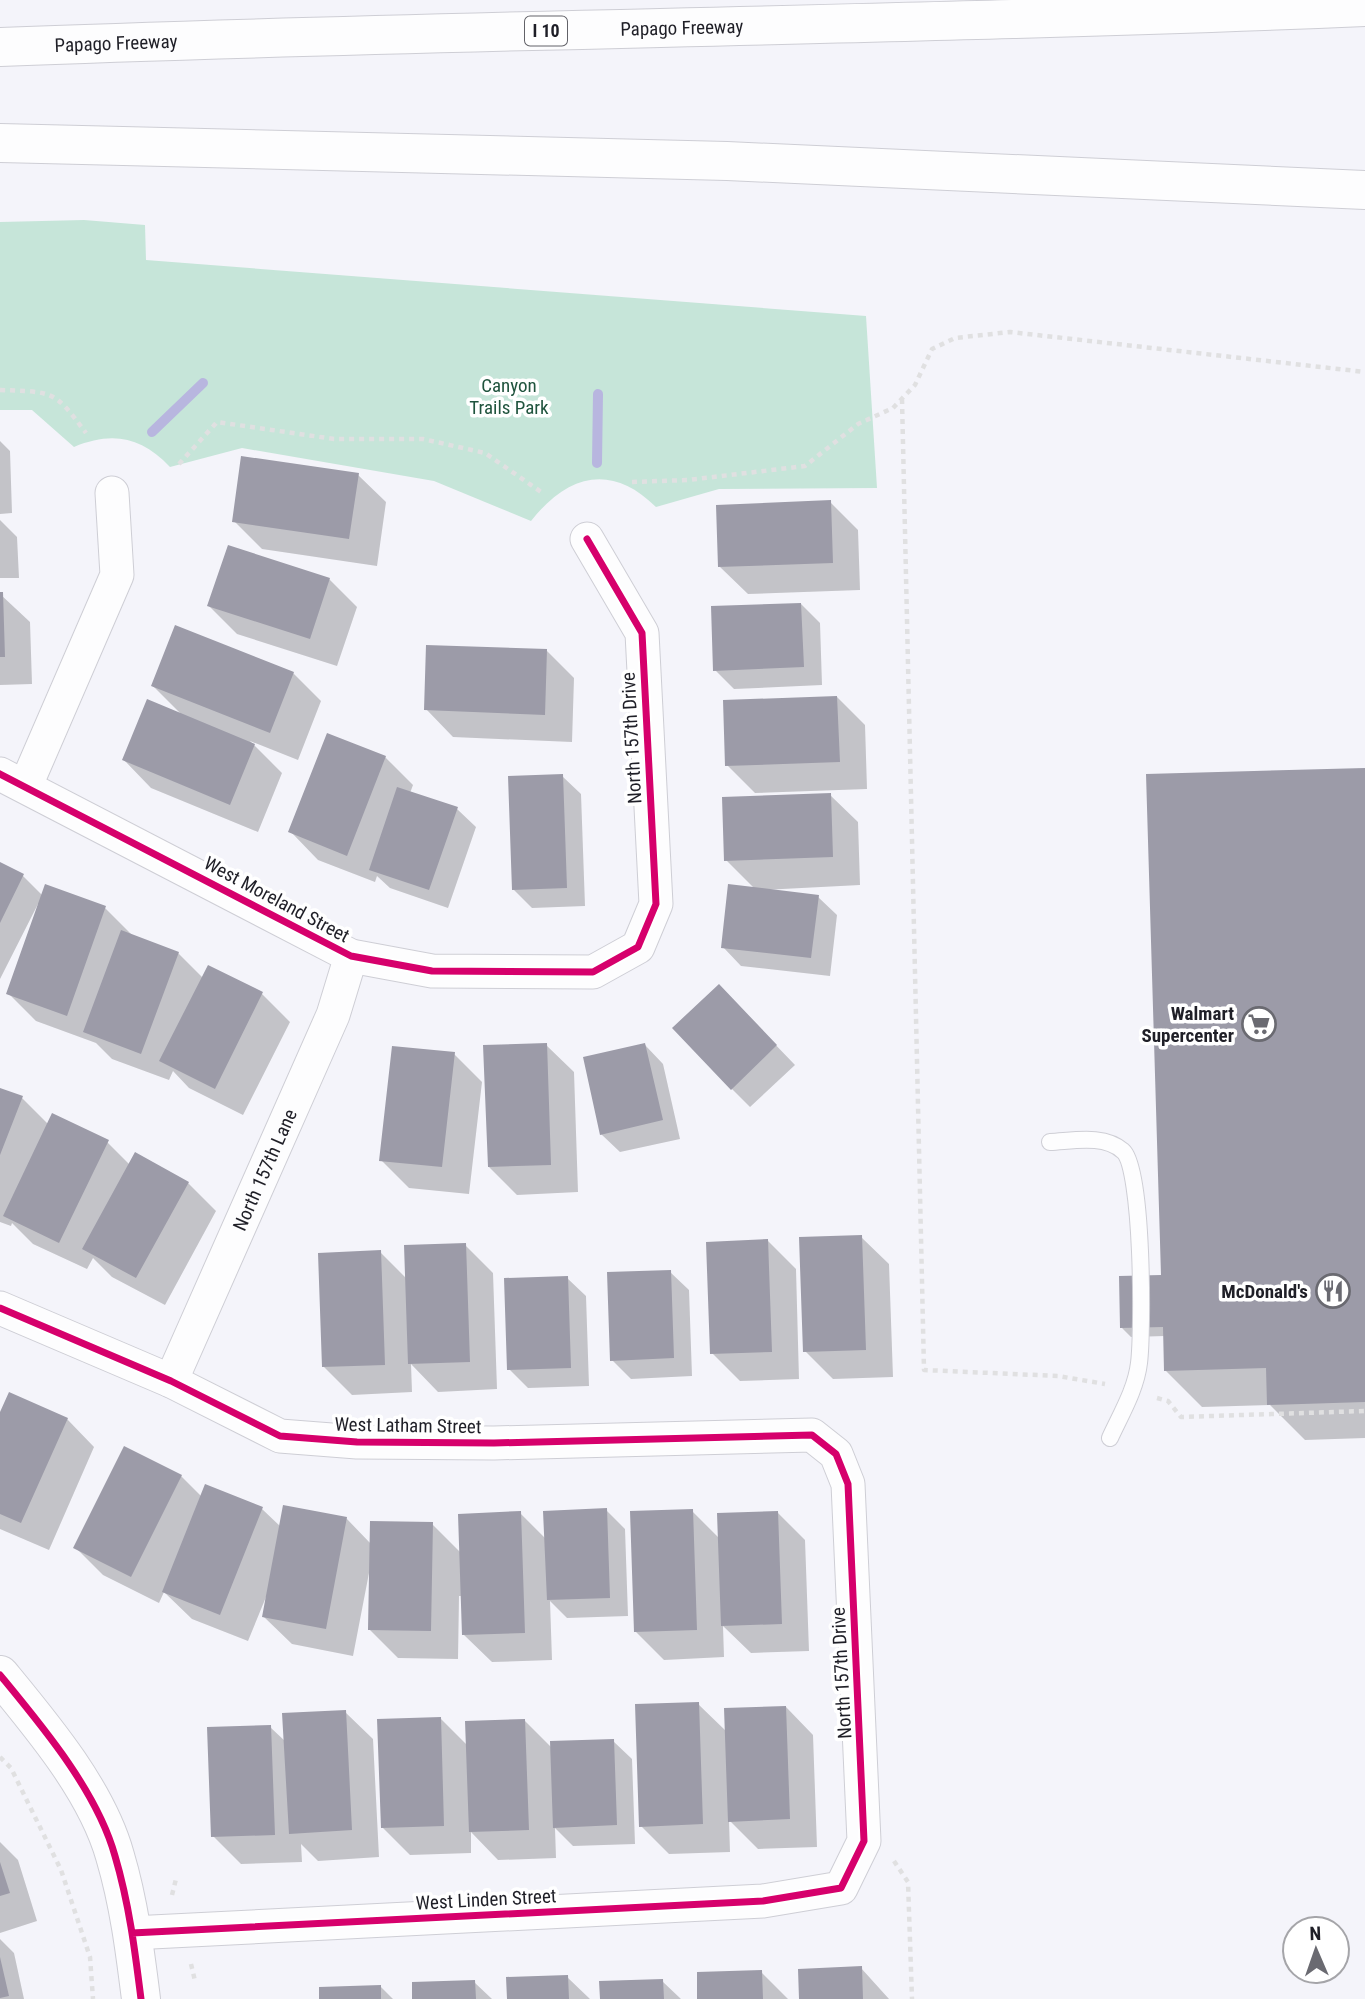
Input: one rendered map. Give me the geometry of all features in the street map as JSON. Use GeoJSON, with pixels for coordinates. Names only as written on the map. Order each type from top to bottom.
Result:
{"type":"FeatureCollection","features":[{"type":"Feature","properties":{"kind":"main road","name":"Papago Freeway"},"geometry":{"type":"LineString","coordinates":[[0,47],[250,37],[1091,19],[1365,7]]}},
{"type":"Feature","properties":{"kind":"main road"},"geometry":{"type":"LineString","coordinates":[[0,143],[727,161],[1365,190]]}},
{"type":"Feature","properties":{"kind":"main road"},"geometry":{"type":"LineString","coordinates":[[0,1675],[45,1730],[96,1809],[115,1854],[132,1933],[141,1999]]}},
{"type":"Feature","properties":{"kind":"street"},"geometry":{"type":"LineString","coordinates":[[13,780],[117,575],[112,493]]}},
{"type":"Feature","properties":{"kind":"street","name":"North 157th Drive"},"geometry":{"type":"LineString","coordinates":[[587,538],[642,634],[656,904],[638,947]]}},
{"type":"Feature","properties":{"kind":"street","name":"West Moreland Street"},"geometry":{"type":"LineString","coordinates":[[13,780],[351,956],[432,971],[593,972],[638,947]]}},
{"type":"Feature","properties":{"kind":"street","name":"North 157th Lane"},"geometry":{"type":"LineString","coordinates":[[171,1381],[333,1015],[351,956]]}},
{"type":"Feature","properties":{"kind":"street","name":"West Latham Street"},"geometry":{"type":"LineString","coordinates":[[0,1308],[171,1381],[279,1436],[357,1442],[494,1443],[812,1435],[836,1454]]}},
{"type":"Feature","properties":{"kind":"street","name":"North 157th Drive"},"geometry":{"type":"LineString","coordinates":[[836,1454],[848,1484],[864,1841],[841,1888]]}},
{"type":"Feature","properties":{"kind":"street","name":"West Linden Street"},"geometry":{"type":"LineString","coordinates":[[132,1933],[762,1901],[841,1888]]}},
{"type":"Feature","properties":{"kind":"lane"},"geometry":{"type":"LineString","coordinates":[[1050,1142],[1103,1140],[1124,1152],[1133,1171],[1141,1275],[1139,1363],[1132,1392],[1110,1438]]}},
{"type":"Feature","properties":{"kind":"path"},"geometry":{"type":"LineString","coordinates":[[632,482],[688,480],[805,466],[858,424],[893,408],[915,385],[932,349],[954,338],[1010,332],[1365,372]]}},
{"type":"Feature","properties":{"kind":"path"},"geometry":{"type":"LineString","coordinates":[[0,390],[38,391],[61,398],[86,433]]}},
{"type":"Feature","properties":{"kind":"path"},"geometry":{"type":"LineString","coordinates":[[902,399],[924,1370],[1058,1376],[1168,1401],[1181,1417],[1365,1411]]}},
{"type":"Feature","properties":{"kind":"path"},"geometry":{"type":"LineString","coordinates":[[179,464],[217,422],[334,439],[423,439],[485,453],[544,494]]}},
{"type":"Feature","properties":{"kind":"path"},"geometry":{"type":"LineString","coordinates":[[0,1757],[11,1768],[61,1870],[90,1957],[93,1999]]}},
{"type":"Feature","properties":{"kind":"path"},"geometry":{"type":"LineString","coordinates":[[893,1858],[908,1882],[912,1999]]}},
{"type":"Feature","properties":{"kind":"green space","name":"Canyon Trails Park"},"geometry":{"type":"Polygon","coordinates":[[[84,220],[145,225],[146,260],[866,316],[877,488],[719,489],[656,507],[623,484],[590,480],[575,484],[559,493],[531,521],[434,481],[242,448],[170,467],[148,449],[126,440],[101,439],[74,447],[32,410],[0,410],[0,222],[84,220]]]}},
{"type":"Feature","properties":{"kind":"building"},"geometry":{"type":"Polygon","coordinates":[[[241,456],[359,473],[349,539],[232,522],[241,456]]]}},
{"type":"Feature","properties":{"kind":"building"},"geometry":{"type":"Polygon","coordinates":[[[831,500],[833,563],[718,567],[716,505],[831,500]]]}},
{"type":"Feature","properties":{"kind":"building"},"geometry":{"type":"Polygon","coordinates":[[[228,545],[330,578],[310,639],[207,606],[228,545]]]}},
{"type":"Feature","properties":{"kind":"building"},"geometry":{"type":"Polygon","coordinates":[[[0,592],[3,592],[5,657],[0,657],[0,592]]]}},
{"type":"Feature","properties":{"kind":"building"},"geometry":{"type":"Polygon","coordinates":[[[801,603],[804,667],[713,671],[711,606],[801,603]]]}},
{"type":"Feature","properties":{"kind":"building"},"geometry":{"type":"Polygon","coordinates":[[[175,625],[294,672],[270,733],[151,686],[175,625]]]}},
{"type":"Feature","properties":{"kind":"building"},"geometry":{"type":"Polygon","coordinates":[[[426,645],[547,649],[545,715],[424,710],[426,645]]]}},
{"type":"Feature","properties":{"kind":"building"},"geometry":{"type":"Polygon","coordinates":[[[837,696],[840,762],[725,766],[723,700],[837,696]]]}},
{"type":"Feature","properties":{"kind":"building"},"geometry":{"type":"Polygon","coordinates":[[[147,699],[255,744],[230,805],[122,760],[147,699]]]}},
{"type":"Feature","properties":{"kind":"building"},"geometry":{"type":"Polygon","coordinates":[[[327,733],[386,756],[347,856],[288,832],[327,733]]]}},
{"type":"Feature","properties":{"kind":"building","name":"Walmart Supercenter"},"geometry":{"type":"Polygon","coordinates":[[[1365,768],[1365,1402],[1267,1405],[1266,1368],[1164,1371],[1163,1327],[1120,1328],[1119,1276],[1161,1275],[1146,774],[1365,768]]]}},
{"type":"Feature","properties":{"kind":"building"},"geometry":{"type":"Polygon","coordinates":[[[563,774],[567,888],[512,890],[508,776],[563,774]]]}},
{"type":"Feature","properties":{"kind":"building"},"geometry":{"type":"Polygon","coordinates":[[[397,787],[458,807],[429,890],[369,870],[397,787]]]}},
{"type":"Feature","properties":{"kind":"building"},"geometry":{"type":"Polygon","coordinates":[[[831,793],[833,857],[724,861],[722,797],[831,793]]]}},
{"type":"Feature","properties":{"kind":"building"},"geometry":{"type":"Polygon","coordinates":[[[0,862],[24,874],[0,923],[0,862]]]}},
{"type":"Feature","properties":{"kind":"building"},"geometry":{"type":"Polygon","coordinates":[[[45,884],[106,906],[67,1016],[6,994],[45,884]]]}},
{"type":"Feature","properties":{"kind":"building"},"geometry":{"type":"Polygon","coordinates":[[[728,884],[819,895],[811,958],[721,948],[728,884]]]}},
{"type":"Feature","properties":{"kind":"building"},"geometry":{"type":"Polygon","coordinates":[[[121,930],[179,952],[141,1054],[83,1032],[121,930]]]}},
{"type":"Feature","properties":{"kind":"building"},"geometry":{"type":"Polygon","coordinates":[[[208,965],[263,992],[215,1089],[159,1061],[208,965]]]}},
{"type":"Feature","properties":{"kind":"building"},"geometry":{"type":"Polygon","coordinates":[[[719,984],[777,1045],[731,1090],[672,1028],[719,984]]]}},
{"type":"Feature","properties":{"kind":"building"},"geometry":{"type":"Polygon","coordinates":[[[547,1043],[551,1165],[488,1167],[483,1045],[547,1043]]]}},
{"type":"Feature","properties":{"kind":"building"},"geometry":{"type":"Polygon","coordinates":[[[645,1043],[663,1120],[600,1135],[583,1057],[645,1043]]]}},
{"type":"Feature","properties":{"kind":"building"},"geometry":{"type":"Polygon","coordinates":[[[392,1046],[455,1052],[442,1167],[379,1161],[392,1046]]]}},
{"type":"Feature","properties":{"kind":"building"},"geometry":{"type":"Polygon","coordinates":[[[0,1088],[23,1096],[0,1155],[0,1088]]]}},
{"type":"Feature","properties":{"kind":"building"},"geometry":{"type":"Polygon","coordinates":[[[52,1113],[109,1140],[59,1243],[3,1216],[52,1113]]]}},
{"type":"Feature","properties":{"kind":"building"},"geometry":{"type":"Polygon","coordinates":[[[135,1152],[189,1182],[136,1278],[82,1249],[135,1152]]]}},
{"type":"Feature","properties":{"kind":"building"},"geometry":{"type":"Polygon","coordinates":[[[862,1235],[866,1350],[803,1352],[799,1237],[862,1235]]]}},
{"type":"Feature","properties":{"kind":"building"},"geometry":{"type":"Polygon","coordinates":[[[768,1239],[772,1352],[710,1354],[706,1242],[768,1239]]]}},
{"type":"Feature","properties":{"kind":"building"},"geometry":{"type":"Polygon","coordinates":[[[466,1243],[470,1362],[408,1364],[404,1245],[466,1243]]]}},
{"type":"Feature","properties":{"kind":"building"},"geometry":{"type":"Polygon","coordinates":[[[381,1250],[385,1365],[322,1367],[318,1253],[381,1250]]]}},
{"type":"Feature","properties":{"kind":"building"},"geometry":{"type":"Polygon","coordinates":[[[671,1270],[674,1358],[610,1361],[607,1272],[671,1270]]]}},
{"type":"Feature","properties":{"kind":"building"},"geometry":{"type":"Polygon","coordinates":[[[568,1276],[571,1368],[507,1370],[504,1278],[568,1276]]]}},
{"type":"Feature","properties":{"kind":"building"},"geometry":{"type":"Polygon","coordinates":[[[9,1392],[68,1418],[21,1523],[0,1514],[0,1412],[9,1392]]]}},
{"type":"Feature","properties":{"kind":"building"},"geometry":{"type":"Polygon","coordinates":[[[124,1446],[182,1475],[131,1577],[73,1548],[124,1446]]]}},
{"type":"Feature","properties":{"kind":"building"},"geometry":{"type":"Polygon","coordinates":[[[205,1484],[263,1507],[220,1615],[162,1592],[205,1484]]]}},
{"type":"Feature","properties":{"kind":"building"},"geometry":{"type":"Polygon","coordinates":[[[283,1505],[347,1517],[326,1629],[262,1617],[283,1505]]]}},
{"type":"Feature","properties":{"kind":"building"},"geometry":{"type":"Polygon","coordinates":[[[607,1508],[610,1598],[547,1600],[543,1511],[607,1508]]]}},
{"type":"Feature","properties":{"kind":"building"},"geometry":{"type":"Polygon","coordinates":[[[693,1509],[697,1630],[634,1632],[630,1511],[693,1509]]]}},
{"type":"Feature","properties":{"kind":"building"},"geometry":{"type":"Polygon","coordinates":[[[521,1511],[525,1633],[462,1635],[458,1514],[521,1511]]]}},
{"type":"Feature","properties":{"kind":"building"},"geometry":{"type":"Polygon","coordinates":[[[778,1511],[782,1624],[721,1626],[717,1513],[778,1511]]]}},
{"type":"Feature","properties":{"kind":"building"},"geometry":{"type":"Polygon","coordinates":[[[370,1521],[433,1522],[431,1631],[368,1630],[370,1521]]]}},
{"type":"Feature","properties":{"kind":"building"},"geometry":{"type":"Polygon","coordinates":[[[699,1702],[703,1824],[639,1827],[635,1704],[699,1702]]]}},
{"type":"Feature","properties":{"kind":"building"},"geometry":{"type":"Polygon","coordinates":[[[786,1706],[790,1819],[728,1822],[724,1708],[786,1706]]]}},
{"type":"Feature","properties":{"kind":"building"},"geometry":{"type":"Polygon","coordinates":[[[346,1710],[352,1830],[289,1834],[282,1713],[346,1710]]]}},
{"type":"Feature","properties":{"kind":"building"},"geometry":{"type":"Polygon","coordinates":[[[441,1717],[444,1826],[381,1828],[377,1719],[441,1717]]]}},
{"type":"Feature","properties":{"kind":"building"},"geometry":{"type":"Polygon","coordinates":[[[525,1719],[529,1830],[469,1832],[465,1721],[525,1719]]]}},
{"type":"Feature","properties":{"kind":"building"},"geometry":{"type":"Polygon","coordinates":[[[271,1725],[275,1835],[211,1837],[207,1727],[271,1725]]]}},
{"type":"Feature","properties":{"kind":"building"},"geometry":{"type":"Polygon","coordinates":[[[614,1739],[617,1825],[553,1828],[550,1741],[614,1739]]]}},
{"type":"Feature","properties":{"kind":"building"},"geometry":{"type":"Polygon","coordinates":[[[0,1862],[10,1893],[0,1896],[0,1862]]]}},
{"type":"Feature","properties":{"kind":"building"},"geometry":{"type":"Polygon","coordinates":[[[0,1957],[9,1996],[0,1998],[0,1957]]]}},
{"type":"Feature","properties":{"kind":"building"},"geometry":{"type":"Polygon","coordinates":[[[862,1966],[863,1999],[799,1999],[798,1969],[862,1966]]]}},
{"type":"Feature","properties":{"kind":"building"},"geometry":{"type":"Polygon","coordinates":[[[762,1970],[763,1999],[697,1999],[697,1972],[762,1970]]]}},
{"type":"Feature","properties":{"kind":"building"},"geometry":{"type":"Polygon","coordinates":[[[568,1975],[569,1999],[507,1999],[506,1977],[568,1975]]]}},
{"type":"Feature","properties":{"kind":"building"},"geometry":{"type":"Polygon","coordinates":[[[663,1979],[664,1999],[600,1999],[599,1981],[663,1979]]]}},
{"type":"Feature","properties":{"kind":"building"},"geometry":{"type":"Polygon","coordinates":[[[475,1980],[476,1999],[412,1999],[412,1982],[475,1980]]]}},
{"type":"Feature","properties":{"kind":"building"},"geometry":{"type":"Polygon","coordinates":[[[381,1985],[381,1999],[319,1999],[319,1987],[381,1985]]]}},
{"type":"Feature","properties":{"kind":"waterway"},"geometry":{"type":"LineString","coordinates":[[152,432],[203,383]]}},
{"type":"Feature","properties":{"kind":"waterway"},"geometry":{"type":"LineString","coordinates":[[597,463],[598,394]]}},
{"type":"Feature","properties":{"kind":"cycle path"},"geometry":{"type":"LineString","coordinates":[[0,774],[351,956],[432,971],[593,972],[638,947],[656,904],[642,633],[587,539]]}},
{"type":"Feature","properties":{"kind":"cycle path"},"geometry":{"type":"LineString","coordinates":[[0,1308],[171,1381],[280,1436],[357,1442],[494,1443],[812,1435],[836,1454],[848,1484],[864,1841],[841,1888],[763,1901],[132,1933]]}},
{"type":"Feature","properties":{"kind":"cycle path"},"geometry":{"type":"LineString","coordinates":[[0,1675],[66,1760],[107,1832],[128,1909],[141,1999]]}},
{"type":"Feature","properties":{"kind":"place","name":"Walmart Supercenter"},"geometry":{"type":"Point","coordinates":[1259,1024]}},
{"type":"Feature","properties":{"kind":"place","name":"McDonald's"},"geometry":{"type":"Point","coordinates":[1333,1291]}}]}
